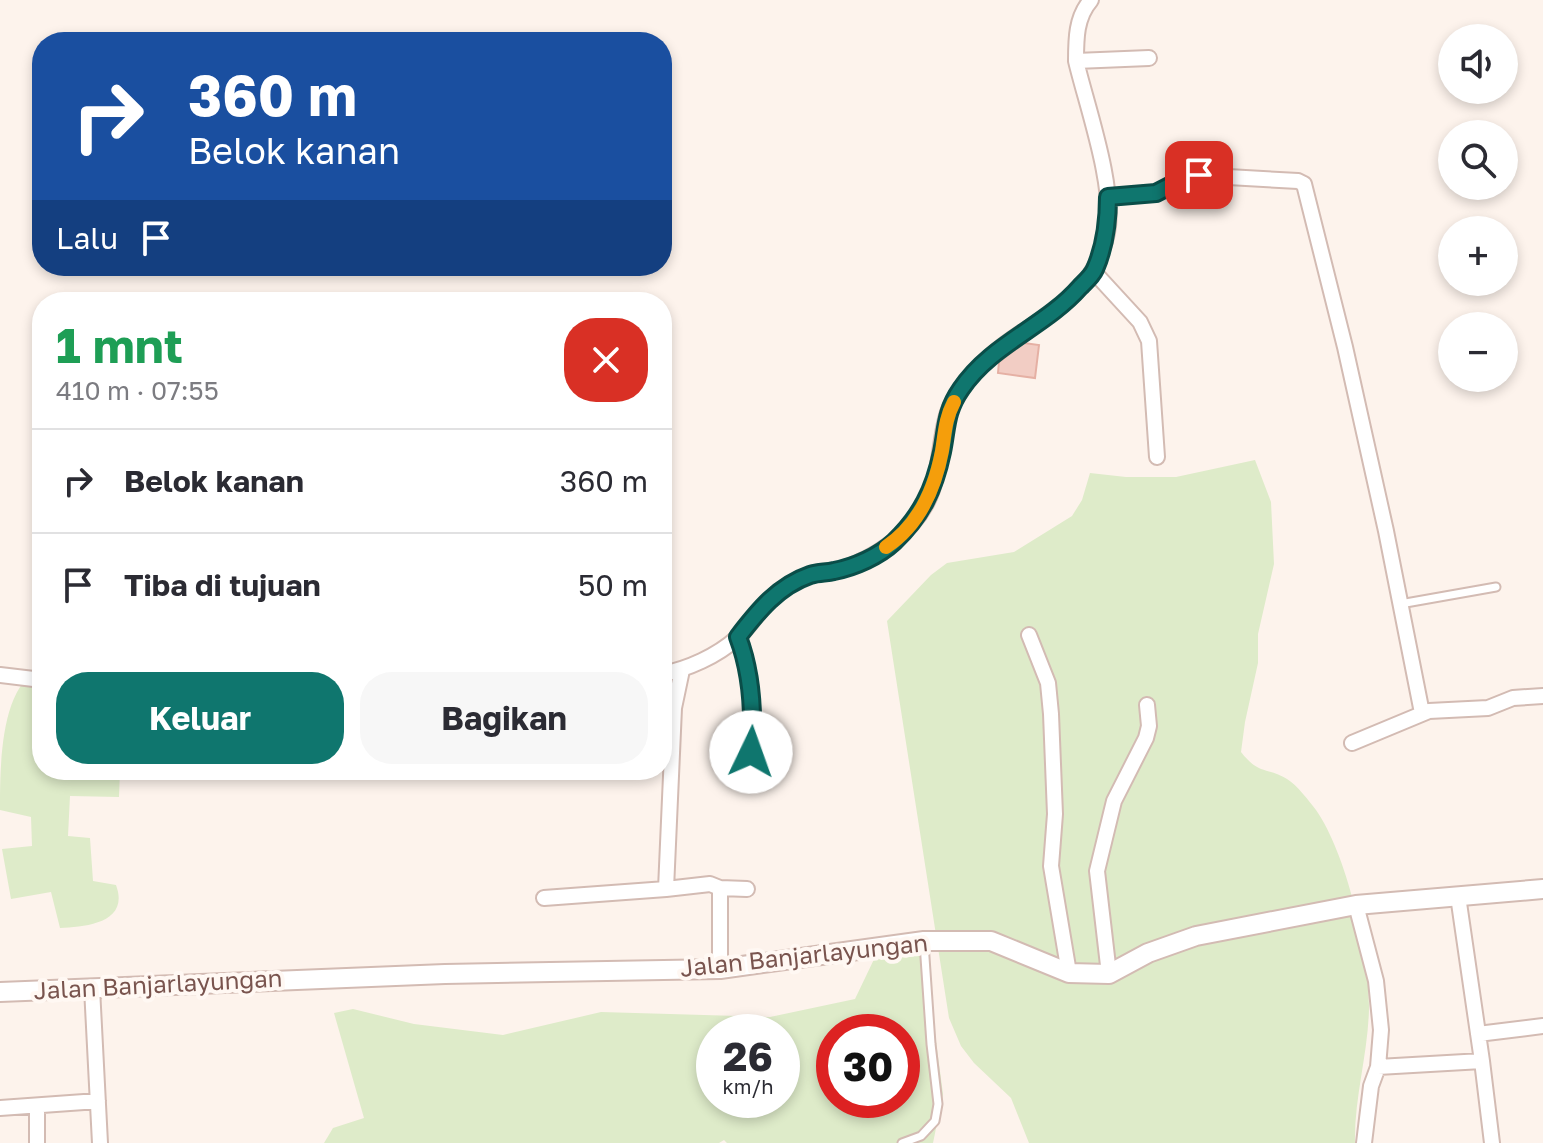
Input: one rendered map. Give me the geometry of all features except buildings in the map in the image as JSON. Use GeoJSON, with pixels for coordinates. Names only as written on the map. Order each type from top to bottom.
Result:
{"type":"FeatureCollection","features":[{"type":"Feature","properties":{"kind":"street"},"geometry":{"type":"LineString","coordinates":[[672,672],[682,670],[738,637],[767,602],[793,582],[850,566],[870,558],[891,544],[928,501],[942,453],[946,417],[960,390],[978,368],[1002,347],[1064,305],[1094,272],[1107,231],[1108,197],[1076,61],[1079,23],[1091,0]]}},
{"type":"Feature","properties":{"kind":"street"},"geometry":{"type":"LineString","coordinates":[[1076,61],[1149,58]]}},
{"type":"Feature","properties":{"kind":"street"},"geometry":{"type":"LineString","coordinates":[[1108,197],[1156,193],[1193,175],[1298,181],[1304,184],[1348,361],[1422,713]]}},
{"type":"Feature","properties":{"kind":"street"},"geometry":{"type":"LineString","coordinates":[[1094,272],[1140,322],[1149,341],[1157,457]]}},
{"type":"Feature","properties":{"kind":"street"},"geometry":{"type":"LineString","coordinates":[[1029,635],[1048,683],[1055,814],[1051,866],[1069,973]]}},
{"type":"Feature","properties":{"kind":"street"},"geometry":{"type":"LineString","coordinates":[[738,637],[752,697],[751,752]]}},
{"type":"Feature","properties":{"kind":"street"},"geometry":{"type":"LineString","coordinates":[[672,753],[674,708],[682,670]]}},
{"type":"Feature","properties":{"kind":"street"},"geometry":{"type":"LineString","coordinates":[[0,675],[32,679]]}},
{"type":"Feature","properties":{"kind":"street"},"geometry":{"type":"LineString","coordinates":[[1352,743],[1422,713],[1441,709],[1488,708],[1513,698],[1543,696]]}},
{"type":"Feature","properties":{"kind":"street"},"geometry":{"type":"LineString","coordinates":[[1109,974],[1097,871],[1114,801],[1146,738],[1149,726],[1147,705]]}},
{"type":"Feature","properties":{"kind":"street"},"geometry":{"type":"LineString","coordinates":[[666,889],[671,780]]}},
{"type":"Feature","properties":{"kind":"street"},"geometry":{"type":"LineString","coordinates":[[544,898],[710,884],[720,888],[747,889]]}},
{"type":"Feature","properties":{"kind":"street"},"geometry":{"type":"LineString","coordinates":[[720,888],[720,969]]}},
{"type":"Feature","properties":{"kind":"street","name":"Jalan Banjarlayungan"},"geometry":{"type":"LineString","coordinates":[[0,992],[430,974],[720,969],[924,941],[991,941],[1069,973],[1109,974],[1148,953],[1196,936],[1356,905],[1543,889]]}},
{"type":"Feature","properties":{"kind":"street"},"geometry":{"type":"LineString","coordinates":[[1458,896],[1492,1143]]}},
{"type":"Feature","properties":{"kind":"street"},"geometry":{"type":"LineString","coordinates":[[1356,905],[1378,992],[1381,1030],[1378,1067],[1371,1086],[1364,1143]]}},
{"type":"Feature","properties":{"kind":"street"},"geometry":{"type":"LineString","coordinates":[[92,988],[100,1143]]}},
{"type":"Feature","properties":{"kind":"street"},"geometry":{"type":"LineString","coordinates":[[1478,1034],[1543,1026]]}},
{"type":"Feature","properties":{"kind":"street"},"geometry":{"type":"LineString","coordinates":[[1378,1067],[1482,1061]]}},
{"type":"Feature","properties":{"kind":"street"},"geometry":{"type":"LineString","coordinates":[[0,1108],[98,1101]]}},
{"type":"Feature","properties":{"kind":"street"},"geometry":{"type":"LineString","coordinates":[[37,1106],[37,1143]]}},
{"type":"Feature","properties":{"kind":"lane"},"geometry":{"type":"LineString","coordinates":[[1400,604],[1496,587]]}},
{"type":"Feature","properties":{"kind":"lane"},"geometry":{"type":"LineString","coordinates":[[902,1143],[921,1136],[935,1121],[938,1104],[924,941]]}},
{"type":"Feature","properties":{"kind":"green space"},"geometry":{"type":"Polygon","coordinates":[[[1255,460],[1271,502],[1274,564],[1258,634],[1258,663],[1241,752],[1258,768],[1287,779],[1306,798],[1327,829],[1347,878],[1366,962],[1369,1009],[1355,1143],[1029,1143],[1011,1098],[974,1063],[961,1046],[949,1018],[887,621],[931,575],[947,563],[1014,552],[1072,516],[1082,500],[1090,473],[1176,477],[1255,460]]]}},
{"type":"Feature","properties":{"kind":"green space"},"geometry":{"type":"Polygon","coordinates":[[[32,675],[32,780],[120,780],[119,797],[70,796],[68,836],[90,838],[93,881],[116,885],[119,898],[117,908],[111,915],[93,924],[60,928],[51,892],[11,899],[2,849],[32,846],[31,817],[0,810],[2,750],[10,708],[32,675]]]}},
{"type":"Feature","properties":{"kind":"green space"},"geometry":{"type":"Polygon","coordinates":[[[923,943],[943,1094],[933,1143],[727,1143],[724,1140],[719,1143],[324,1143],[333,1128],[364,1118],[334,1013],[353,1009],[414,1024],[503,1035],[601,1012],[696,1015],[696,1118],[800,1118],[800,1014],[784,1014],[855,999],[877,953],[923,943]]]}},
{"type":"Feature","properties":{"kind":"slow traffic"},"geometry":{"type":"LineString","coordinates":[[886,547],[907,528],[928,501],[942,453],[946,417],[954,402]]}},
{"type":"Feature","properties":{"kind":"route"},"geometry":{"type":"LineString","coordinates":[[751,752],[752,697],[738,637],[756,613],[793,582],[870,558],[907,528],[928,501],[942,453],[946,417],[960,390],[978,368],[1002,347],[1064,305],[1094,272],[1107,231],[1108,197],[1156,193],[1185,178],[1199,175]]}}]}
